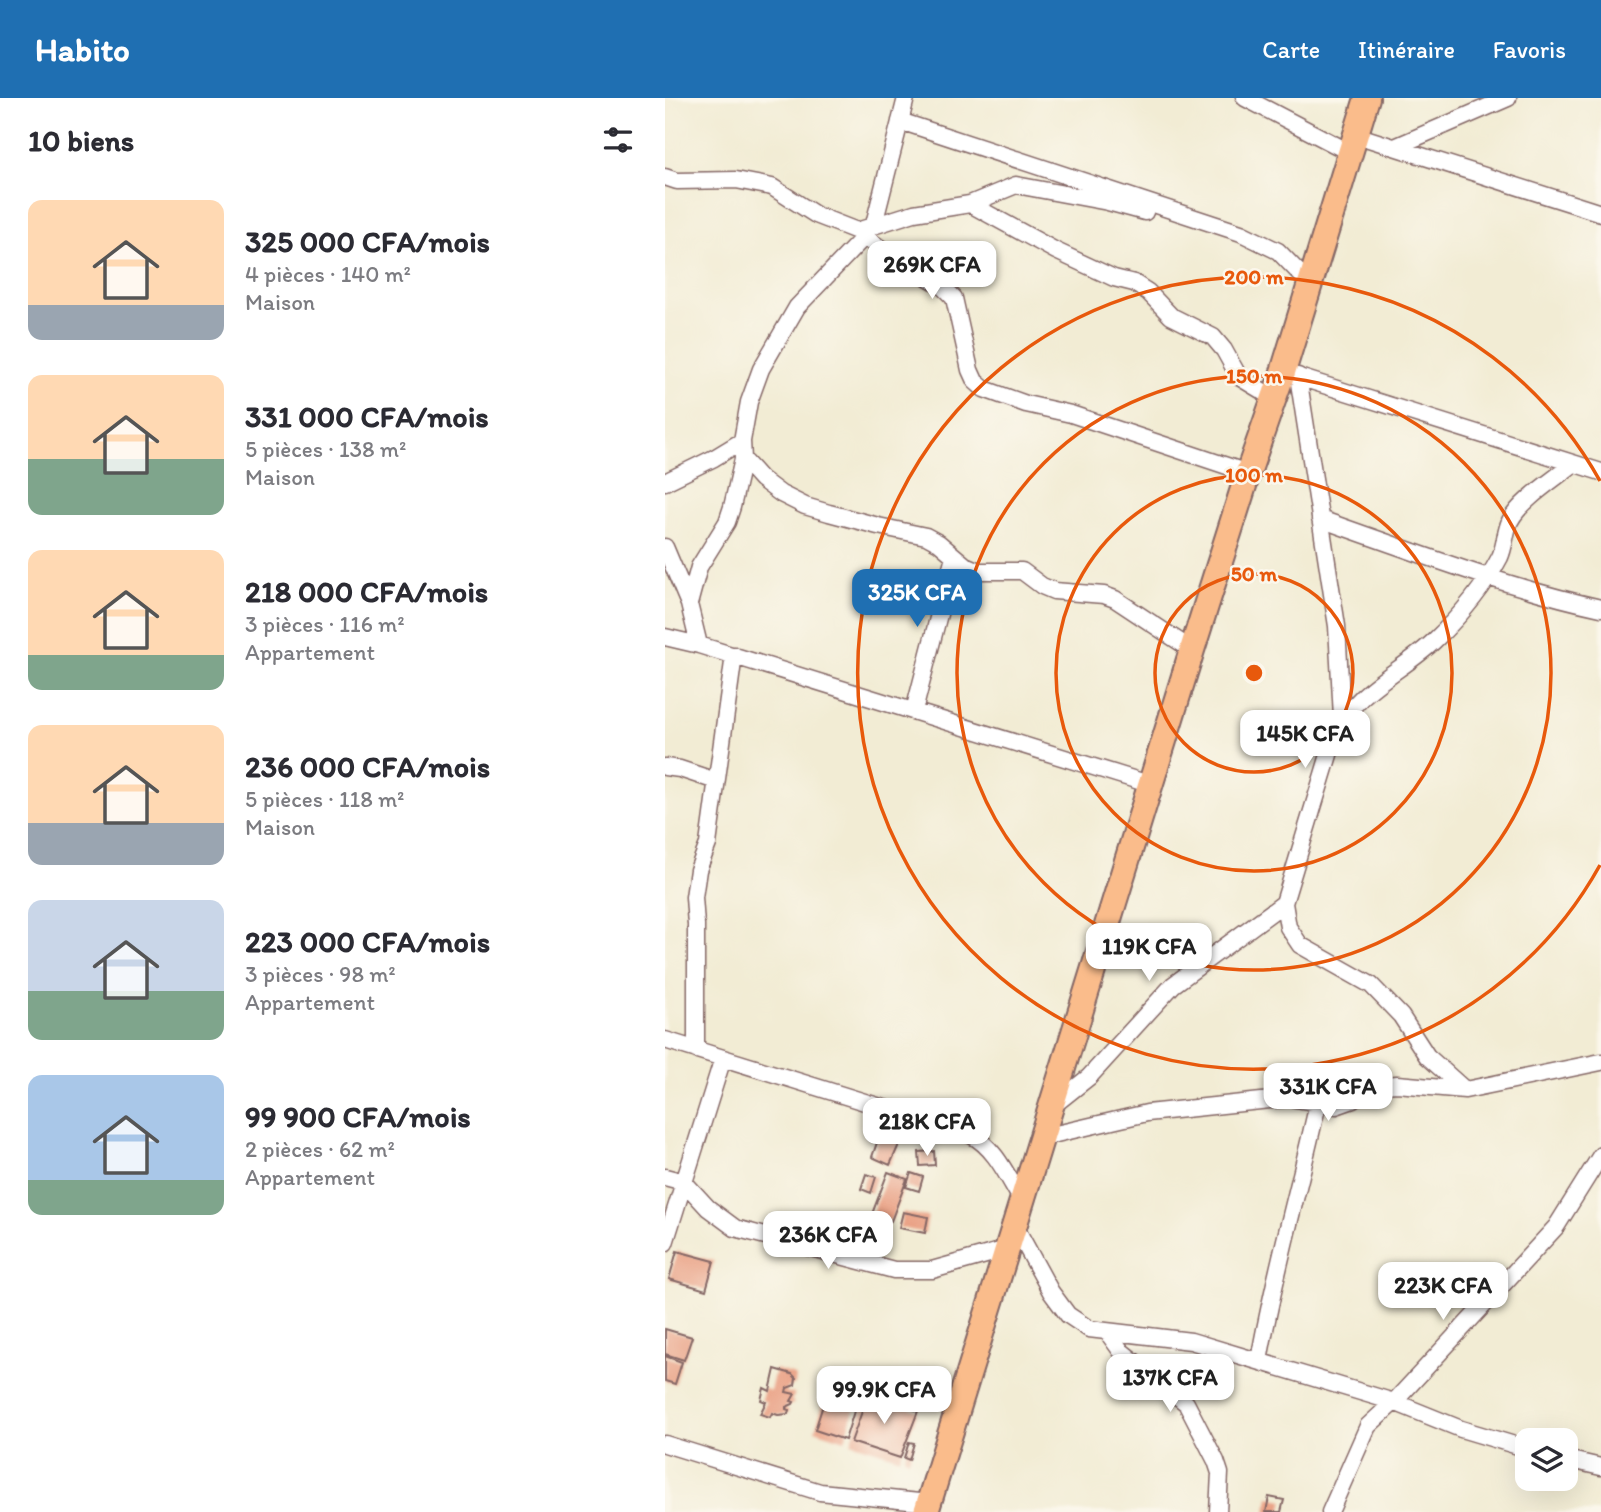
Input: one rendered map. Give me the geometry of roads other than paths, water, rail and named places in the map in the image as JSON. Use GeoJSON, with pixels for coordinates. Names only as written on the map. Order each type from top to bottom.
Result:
{"type":"FeatureCollection","features":[{"type":"Feature","properties":{"kind":"main road"},"geometry":{"type":"LineString","coordinates":[[927,1507],[1248,473],[1274,398],[1291,374],[1310,284],[1367,98]]}},
{"type":"Feature","properties":{"kind":"street"},"geometry":{"type":"LineString","coordinates":[[688,604],[699,567],[730,514],[743,459],[742,441],[749,402],[761,369],[797,307],[865,231],[906,98]]}},
{"type":"Feature","properties":{"kind":"street"},"geometry":{"type":"LineString","coordinates":[[1244,98],[1354,144],[1397,146],[1601,213]]}},
{"type":"Feature","properties":{"kind":"street"},"geometry":{"type":"LineString","coordinates":[[1397,146],[1508,98]]}},
{"type":"Feature","properties":{"kind":"street"},"geometry":{"type":"LineString","coordinates":[[900,121],[1230,229],[1278,251],[1310,284]]}},
{"type":"Feature","properties":{"kind":"street"},"geometry":{"type":"LineString","coordinates":[[665,177],[677,181],[736,180],[772,187],[816,215],[865,231],[892,257],[947,290],[954,298],[970,370],[975,381],[984,389],[1026,404],[1071,414],[1248,473]]}},
{"type":"Feature","properties":{"kind":"street"},"geometry":{"type":"LineString","coordinates":[[865,231],[915,213],[970,204],[1003,189],[1023,186],[1108,202],[1207,227],[1230,229]]}},
{"type":"Feature","properties":{"kind":"street"},"geometry":{"type":"LineString","coordinates":[[970,204],[1056,251],[1148,292],[1171,316],[1213,337],[1224,350],[1239,377],[1274,398]]}},
{"type":"Feature","properties":{"kind":"street"},"geometry":{"type":"LineString","coordinates":[[1342,717],[1337,626],[1320,519],[1291,374],[1601,472]]}},
{"type":"Feature","properties":{"kind":"street"},"geometry":{"type":"LineString","coordinates":[[665,482],[742,441]]}},
{"type":"Feature","properties":{"kind":"street"},"geometry":{"type":"LineString","coordinates":[[743,459],[761,479],[781,494],[805,506],[926,536],[965,565],[979,571],[1022,571],[1042,586],[1054,591],[1104,595],[1115,599],[1192,650]]}},
{"type":"Feature","properties":{"kind":"street"},"geometry":{"type":"LineString","coordinates":[[1465,1090],[1427,1056],[1401,1016],[1371,985],[1300,945],[1288,927],[1284,903],[1342,717],[1354,703],[1434,641],[1481,589],[1501,555],[1510,522],[1522,506],[1573,464]]}},
{"type":"Feature","properties":{"kind":"street"},"geometry":{"type":"LineString","coordinates":[[1320,519],[1559,599],[1601,608]]}},
{"type":"Feature","properties":{"kind":"street"},"geometry":{"type":"LineString","coordinates":[[665,547],[688,604],[699,645]]}},
{"type":"Feature","properties":{"kind":"street"},"geometry":{"type":"LineString","coordinates":[[915,711],[954,556]]}},
{"type":"Feature","properties":{"kind":"street"},"geometry":{"type":"LineString","coordinates":[[665,637],[734,655],[1151,785]]}},
{"type":"Feature","properties":{"kind":"street"},"geometry":{"type":"LineString","coordinates":[[697,1050],[697,925],[694,897],[698,870],[708,844],[734,655]]}},
{"type":"Feature","properties":{"kind":"street"},"geometry":{"type":"LineString","coordinates":[[665,766],[716,780]]}},
{"type":"Feature","properties":{"kind":"street"},"geometry":{"type":"LineString","coordinates":[[1050,1108],[1089,1077],[1173,985],[1284,903]]}},
{"type":"Feature","properties":{"kind":"street"},"geometry":{"type":"LineString","coordinates":[[665,1040],[971,1135],[984,1142],[992,1152],[1023,1202]]}},
{"type":"Feature","properties":{"kind":"street"},"geometry":{"type":"LineString","coordinates":[[665,1243],[723,1058]]}},
{"type":"Feature","properties":{"kind":"street"},"geometry":{"type":"LineString","coordinates":[[1043,1137],[1147,1113],[1290,1098],[1336,1106],[1353,1100],[1370,1086],[1397,1084],[1465,1090],[1601,1062]]}},
{"type":"Feature","properties":{"kind":"street"},"geometry":{"type":"LineString","coordinates":[[1259,1361],[1268,1305],[1304,1169],[1318,1103]]}},
{"type":"Feature","properties":{"kind":"street"},"geometry":{"type":"LineString","coordinates":[[1330,1512],[1368,1426],[1394,1402],[1556,1227],[1601,1155]]}},
{"type":"Feature","properties":{"kind":"street"},"geometry":{"type":"LineString","coordinates":[[665,1177],[684,1182],[708,1208],[735,1228],[894,1270],[932,1270],[1011,1238],[1068,1315],[1089,1329],[1191,1341],[1394,1402],[1461,1429],[1515,1445]]}},
{"type":"Feature","properties":{"kind":"street"},"geometry":{"type":"LineString","coordinates":[[1108,1333],[1121,1351],[1186,1403],[1220,1473],[1217,1512]]}},
{"type":"Feature","properties":{"kind":"street"},"geometry":{"type":"LineString","coordinates":[[665,1444],[820,1492],[927,1507]]}},
{"type":"Feature","properties":{"kind":"street"},"geometry":{"type":"LineString","coordinates":[[1578,1462],[1601,1467]]}}]}
